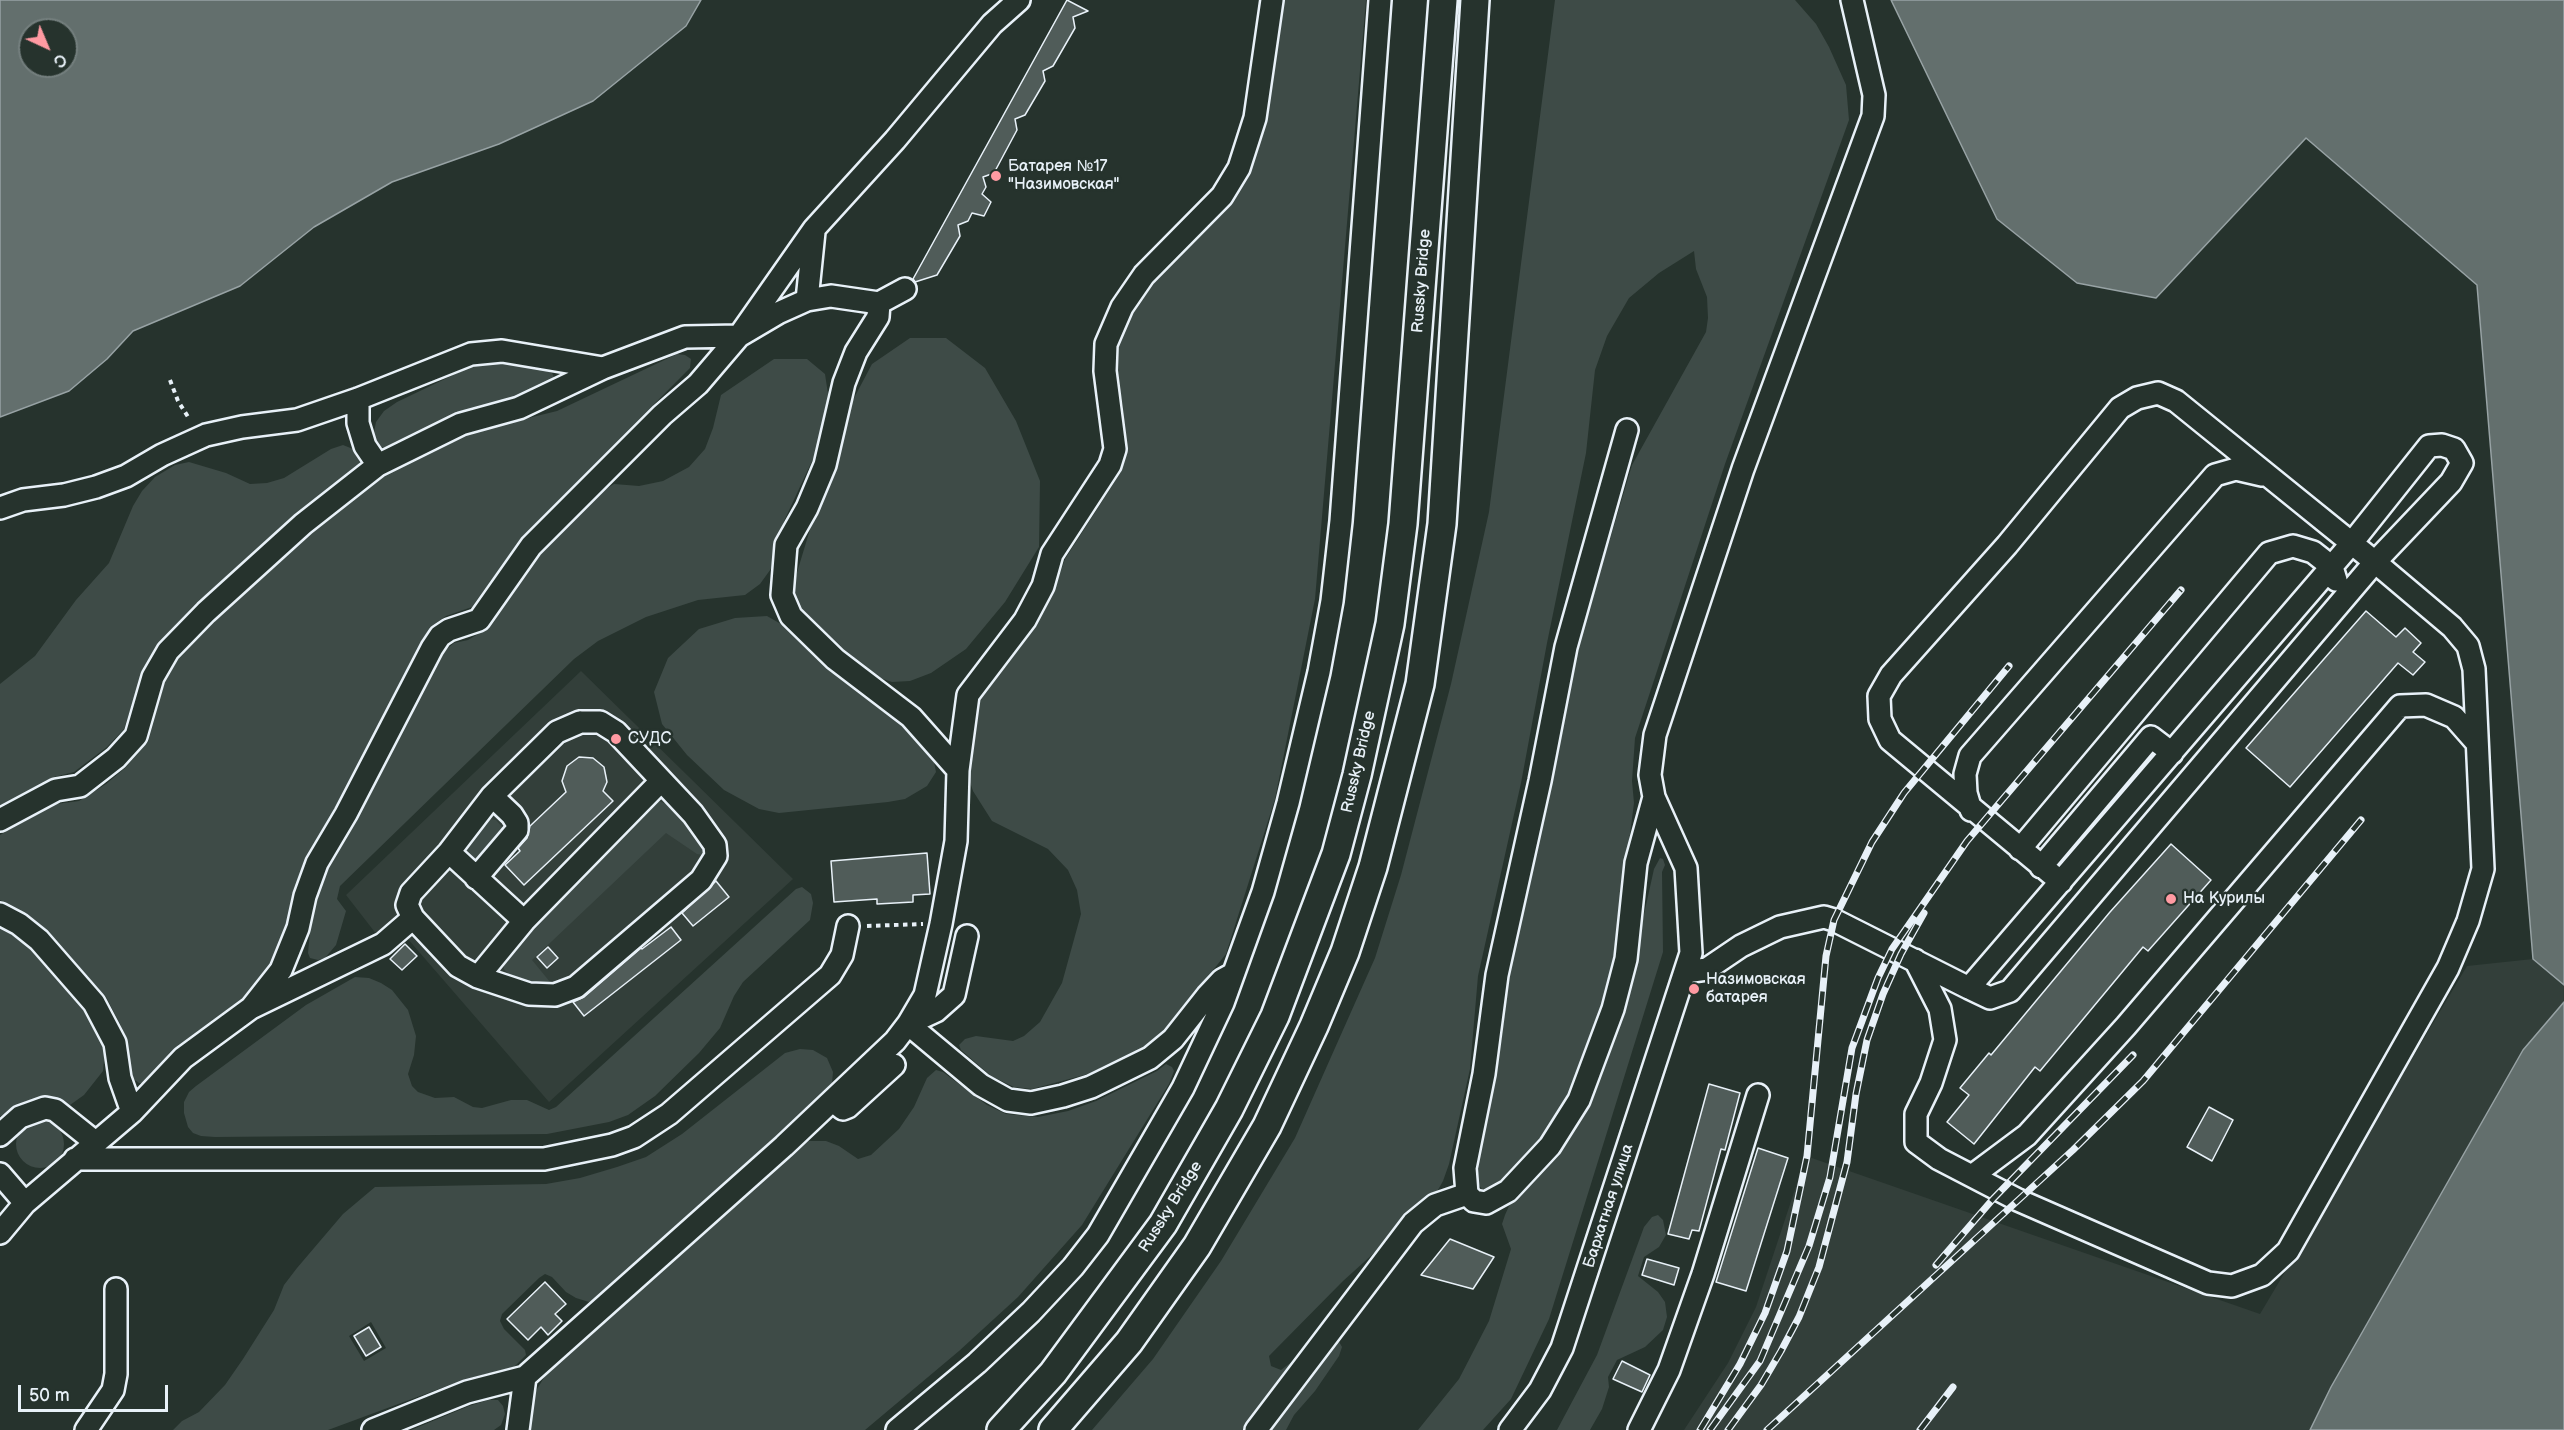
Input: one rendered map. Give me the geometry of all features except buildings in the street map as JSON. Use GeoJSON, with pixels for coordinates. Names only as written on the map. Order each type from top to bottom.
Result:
{"type":"FeatureCollection","features":[{"type":"Feature","properties":{"kind":"main road","name":"Russky Bridge"},"geometry":{"type":"LineString","coordinates":[[1001,1430],[1053,1373],[1163,1224],[1229,1109],[1275,1016],[1336,854],[1357,775],[1390,624],[1403,524],[1443,0]]}},
{"type":"Feature","properties":{"kind":"main road"},"geometry":{"type":"LineString","coordinates":[[1053,1430],[1129,1342],[1197,1246],[1267,1126],[1314,1026],[1344,952],[1373,867],[1420,684],[1442,524],[1475,0]]}},
{"type":"Feature","properties":{"kind":"street"},"geometry":{"type":"LineString","coordinates":[[251,1008],[281,970],[298,928],[305,896],[317,863],[346,814],[440,636],[479,620],[531,546],[662,415],[698,384],[739,336],[814,229],[895,140],[992,24],[1019,0]]}},
{"type":"Feature","properties":{"kind":"street"},"geometry":{"type":"LineString","coordinates":[[373,1430],[467,1392],[525,1377],[833,1101],[895,1041],[909,1024],[925,995],[956,841],[958,771],[968,695],[1025,620],[1043,586],[1052,554],[1110,465],[1115,448],[1105,371],[1106,344],[1122,307],[1144,275],[1222,196],[1239,168],[1255,118],[1272,0]]}},
{"type":"Feature","properties":{"kind":"street"},"geometry":{"type":"LineString","coordinates":[[897,1430],[977,1363],[1031,1312],[1073,1267],[1098,1235],[1183,1088],[1235,973],[1263,892],[1288,803],[1319,672],[1332,601],[1341,521],[1380,0]]}},
{"type":"Feature","properties":{"kind":"street"},"geometry":{"type":"LineString","coordinates":[[1627,430],[1566,647],[1540,782],[1499,964],[1484,1074],[1465,1168],[1467,1194],[1474,1201],[1486,1203],[1508,1191],[1550,1146],[1579,1100],[1613,1009],[1626,959],[1636,863],[1654,797],[1650,775],[1655,735],[1743,469],[1873,116],[1874,95],[1852,0]]}},
{"type":"Feature","properties":{"kind":"street"},"geometry":{"type":"LineString","coordinates":[[807,300],[814,229]]}},
{"type":"Feature","properties":{"kind":"street"},"geometry":{"type":"LineString","coordinates":[[0,820],[56,790],[80,786],[116,758],[136,736],[153,677],[168,651],[206,612],[303,524],[378,465],[461,424],[519,408],[603,368],[685,338],[739,336],[778,313],[807,300],[831,296],[879,303],[905,289]]}},
{"type":"Feature","properties":{"kind":"street"},"geometry":{"type":"LineString","coordinates":[[879,303],[878,317],[856,352],[844,383],[825,465],[807,508],[786,545],[782,595],[791,615],[835,659],[911,717],[958,771]]}},
{"type":"Feature","properties":{"kind":"street"},"geometry":{"type":"LineString","coordinates":[[0,508],[22,500],[64,495],[96,487],[126,476],[162,455],[206,435],[242,427],[297,420],[358,399],[471,354],[502,351],[603,368]]}},
{"type":"Feature","properties":{"kind":"street"},"geometry":{"type":"LineString","coordinates":[[1915,960],[1940,1009],[1945,1040],[1931,1083],[1916,1114],[1916,1142],[1939,1159],[2019,1200],[2208,1283],[2232,1286],[2262,1275],[2288,1251],[2448,968],[2469,921],[2483,869],[2474,669],[2468,646],[2452,627],[2375,562],[2176,401],[2158,393],[2137,398],[2120,408],[2007,545],[1891,675],[1879,696],[1880,719],[1890,740],[1971,810],[2061,882]]}},
{"type":"Feature","properties":{"kind":"street"},"geometry":{"type":"LineString","coordinates":[[358,399],[358,423],[365,446],[378,465]]}},
{"type":"Feature","properties":{"kind":"street"},"geometry":{"type":"LineString","coordinates":[[1685,972],[1707,969],[1741,945],[1780,927],[1824,917],[1990,998],[2010,991],[2375,562],[2451,482],[2462,464],[2454,450],[2442,445],[2429,446],[2332,567],[1970,988]]}},
{"type":"Feature","properties":{"kind":"street"},"geometry":{"type":"LineString","coordinates":[[1971,810],[1966,793],[1965,774],[1970,756],[2215,475],[2236,468],[2268,476]]}},
{"type":"Feature","properties":{"kind":"street"},"geometry":{"type":"LineString","coordinates":[[2020,849],[2269,553],[2292,546],[2313,552],[2332,567],[2337,586],[2331,613]]}},
{"type":"Feature","properties":{"kind":"street"},"geometry":{"type":"LineString","coordinates":[[1971,1176],[2027,1135],[2065,1094],[2400,706],[2426,705],[2454,717],[2476,742]]}},
{"type":"Feature","properties":{"kind":"street"},"geometry":{"type":"LineString","coordinates":[[580,722],[600,722],[616,732],[661,781],[693,814],[715,845],[716,856],[711,868],[701,880],[576,987],[555,995],[543,996],[529,994],[478,977],[458,966],[413,918],[407,905],[411,893],[449,852],[492,796],[557,732],[580,722]]}},
{"type":"Feature","properties":{"kind":"street"},"geometry":{"type":"LineString","coordinates":[[2042,867],[2151,737],[2172,753]]}},
{"type":"Feature","properties":{"kind":"street"},"geometry":{"type":"LineString","coordinates":[[478,977],[524,921],[661,781]]}},
{"type":"Feature","properties":{"kind":"street"},"geometry":{"type":"LineString","coordinates":[[477,878],[517,830],[517,823],[512,815],[492,796]]}},
{"type":"Feature","properties":{"kind":"street","name":"Бархатная улица"},"geometry":{"type":"LineString","coordinates":[[1510,1430],[1540,1390],[1562,1348],[1691,953],[1686,868],[1654,797]]}},
{"type":"Feature","properties":{"kind":"street"},"geometry":{"type":"LineString","coordinates":[[449,852],[524,921]]}},
{"type":"Feature","properties":{"kind":"street"},"geometry":{"type":"LineString","coordinates":[[0,914],[20,924],[39,940],[94,1003],[115,1043],[120,1078],[132,1112]]}},
{"type":"Feature","properties":{"kind":"street"},"geometry":{"type":"LineString","coordinates":[[0,1233],[26,1203],[132,1112],[183,1058],[251,1008],[383,944],[413,918]]}},
{"type":"Feature","properties":{"kind":"street"},"geometry":{"type":"LineString","coordinates":[[75,1159],[544,1159],[612,1145],[634,1137],[669,1114],[830,975],[842,955],[848,926]]}},
{"type":"Feature","properties":{"kind":"street"},"geometry":{"type":"LineString","coordinates":[[909,1024],[936,1011],[954,995],[967,936]]}},
{"type":"Feature","properties":{"kind":"street"},"geometry":{"type":"LineString","coordinates":[[909,1024],[981,1085],[1008,1100],[1031,1103],[1091,1087],[1150,1058],[1173,1039],[1222,980],[1235,973]]}},
{"type":"Feature","properties":{"kind":"street"},"geometry":{"type":"LineString","coordinates":[[833,1101],[843,1109],[848,1107],[894,1065]]}},
{"type":"Feature","properties":{"kind":"street"},"geometry":{"type":"LineString","coordinates":[[1639,1430],[1669,1370],[1703,1274],[1758,1095]]}},
{"type":"Feature","properties":{"kind":"street"},"geometry":{"type":"LineString","coordinates":[[0,1135],[21,1117],[45,1108],[55,1110],[95,1142]]}},
{"type":"Feature","properties":{"kind":"street"},"geometry":{"type":"LineString","coordinates":[[0,1174],[26,1203]]}},
{"type":"Feature","properties":{"kind":"street"},"geometry":{"type":"LineString","coordinates":[[1256,1430],[1413,1223],[1434,1205],[1467,1194]]}},
{"type":"Feature","properties":{"kind":"street"},"geometry":{"type":"LineString","coordinates":[[86,1430],[112,1390],[116,1374],[116,1289]]}},
{"type":"Feature","properties":{"kind":"street"},"geometry":{"type":"LineString","coordinates":[[518,1430],[525,1377]]}},
{"type":"Feature","properties":{"kind":"path"},"geometry":{"type":"LineString","coordinates":[[170,380],[184,414],[206,435]]}},
{"type":"Feature","properties":{"kind":"path"},"geometry":{"type":"LineString","coordinates":[[848,926],[941,924]]}},
{"type":"Feature","properties":{"kind":"shaded area"},"geometry":{"type":"Polygon","coordinates":[[[0,0],[701,0],[686,26],[593,101],[499,144],[392,182],[314,227],[240,286],[133,331],[107,359],[69,391],[0,417],[0,0]]]}},
{"type":"Feature","properties":{"kind":"shaded area"},"geometry":{"type":"Polygon","coordinates":[[[1284,0],[1366,0],[1315,599],[1275,799],[1226,954],[1165,1030],[1144,1047],[1088,1074],[1032,1089],[1014,1087],[991,1076],[961,1050],[959,1045],[965,1039],[976,1036],[1013,1041],[1024,1036],[1040,1022],[1062,983],[1081,914],[1077,890],[1068,870],[1048,849],[992,821],[973,791],[968,776],[975,711],[979,698],[1035,626],[1054,591],[1065,559],[1121,472],[1126,454],[1123,406],[1116,373],[1119,345],[1133,312],[1155,282],[1228,205],[1249,173],[1266,121],[1284,0]]]}},
{"type":"Feature","properties":{"kind":"shaded area"},"geometry":{"type":"Polygon","coordinates":[[[1555,0],[1795,0],[1816,24],[1829,47],[1846,85],[1849,120],[1725,464],[1635,738],[1632,781],[1634,803],[1614,959],[1604,1006],[1580,1071],[1558,1117],[1543,1139],[1512,1173],[1491,1188],[1482,1189],[1476,1182],[1476,1170],[1502,1036],[1508,977],[1550,788],[1577,650],[1632,465],[1706,332],[1707,297],[1696,269],[1694,251],[1659,273],[1629,298],[1607,336],[1595,370],[1586,453],[1521,783],[1478,976],[1470,1069],[1449,1164],[1443,1181],[1434,1197],[1343,1281],[1269,1356],[1271,1366],[1281,1370],[1327,1335],[1336,1336],[1342,1347],[1339,1356],[1315,1391],[1294,1415],[1286,1430],[1092,1430],[1153,1359],[1221,1261],[1295,1138],[1375,958],[1401,875],[1451,684],[1489,512],[1555,0]]]}},
{"type":"Feature","properties":{"kind":"shaded area"},"geometry":{"type":"Polygon","coordinates":[[[1891,0],[2564,0],[2564,985],[2533,959],[2477,285],[2306,138],[2156,298],[2077,283],[1997,219],[1891,0]]]}},
{"type":"Feature","properties":{"kind":"shaded area"},"geometry":{"type":"Polygon","coordinates":[[[910,338],[946,338],[985,368],[1016,421],[1040,481],[1039,547],[1005,602],[966,649],[931,673],[910,681],[892,682],[877,677],[839,651],[801,611],[792,589],[844,417],[872,364],[910,338]]]}},
{"type":"Feature","properties":{"kind":"shaded area"},"geometry":{"type":"Polygon","coordinates":[[[677,354],[691,359],[690,368],[521,538],[472,607],[446,616],[433,625],[420,643],[336,809],[300,873],[294,892],[292,928],[285,969],[149,1083],[139,1083],[132,1078],[127,1044],[106,997],[49,934],[28,916],[0,900],[0,835],[56,804],[79,801],[106,784],[125,768],[148,742],[165,681],[178,659],[212,621],[310,533],[395,467],[463,434],[557,411],[677,354]]]}},
{"type":"Feature","properties":{"kind":"shaded area"},"geometry":{"type":"Polygon","coordinates":[[[774,359],[807,359],[825,374],[828,394],[820,444],[784,521],[773,566],[760,584],[745,595],[698,600],[646,617],[598,641],[574,659],[340,886],[337,899],[346,911],[336,945],[325,958],[318,960],[310,958],[308,953],[313,900],[327,866],[437,657],[454,643],[468,640],[488,628],[539,553],[603,491],[614,484],[639,486],[663,481],[689,467],[705,449],[721,395],[774,359]]]}},
{"type":"Feature","properties":{"kind":"shaded area"},"geometry":{"type":"Polygon","coordinates":[[[499,362],[545,370],[552,373],[554,377],[552,381],[514,399],[457,415],[389,448],[378,447],[374,443],[376,422],[384,411],[397,402],[472,366],[499,362]]]}},
{"type":"Feature","properties":{"kind":"shaded area"},"geometry":{"type":"Polygon","coordinates":[[[343,445],[353,449],[360,460],[359,467],[296,516],[198,604],[159,643],[142,673],[124,729],[107,747],[74,772],[54,777],[0,806],[0,684],[35,656],[76,600],[109,563],[133,506],[142,491],[155,477],[175,465],[189,462],[226,473],[250,484],[267,483],[284,478],[331,449],[343,445]]]}},
{"type":"Feature","properties":{"kind":"shaded area"},"geometry":{"type":"Polygon","coordinates":[[[767,616],[788,628],[838,673],[905,725],[934,762],[936,772],[927,786],[905,799],[779,813],[759,809],[724,790],[687,755],[662,724],[654,692],[668,658],[699,629],[735,618],[767,616]]]}},
{"type":"Feature","properties":{"kind":"shaded area"},"geometry":{"type":"Polygon","coordinates":[[[581,671],[793,879],[549,1102],[407,938],[391,953],[346,895],[581,671]]]}},
{"type":"Feature","properties":{"kind":"shaded area"},"geometry":{"type":"Polygon","coordinates":[[[658,801],[676,807],[705,843],[706,852],[703,855],[697,854],[666,833],[532,960],[550,982],[550,987],[516,983],[504,969],[504,958],[530,926],[582,877],[651,803],[658,801]]]}},
{"type":"Feature","properties":{"kind":"shaded area"},"geometry":{"type":"Polygon","coordinates":[[[484,820],[496,820],[504,833],[479,860],[474,861],[468,858],[464,849],[484,820]]]}},
{"type":"Feature","properties":{"kind":"shaded area"},"geometry":{"type":"Polygon","coordinates":[[[1660,858],[1663,859],[1665,865],[1662,872],[1663,952],[1549,1319],[1511,1399],[1483,1430],[1418,1430],[1459,1379],[1489,1321],[1511,1249],[1502,1224],[1509,1206],[1559,1152],[1589,1104],[1623,1009],[1654,869],[1660,858]]]}},
{"type":"Feature","properties":{"kind":"shaded area"},"geometry":{"type":"Polygon","coordinates":[[[802,887],[811,894],[813,903],[810,920],[743,982],[720,1028],[699,1053],[655,1096],[628,1115],[609,1122],[547,1134],[215,1137],[201,1136],[193,1133],[188,1127],[184,1102],[189,1092],[306,1005],[355,977],[369,978],[381,983],[392,990],[408,1010],[416,1036],[414,1055],[408,1074],[412,1086],[418,1092],[435,1098],[454,1097],[473,1107],[482,1108],[511,1100],[527,1100],[549,1110],[556,1107],[796,889],[802,887]]]}},
{"type":"Feature","properties":{"kind":"shaded area"},"geometry":{"type":"Polygon","coordinates":[[[0,927],[13,934],[31,949],[84,1009],[97,1029],[105,1049],[103,1071],[84,1095],[70,1105],[58,1099],[26,1101],[6,1115],[0,1116],[0,927]]]}},
{"type":"Feature","properties":{"kind":"shaded area"},"geometry":{"type":"Polygon","coordinates":[[[2533,959],[2564,985],[2564,1002],[2523,1050],[2331,1387],[2310,1430],[1684,1430],[1728,1363],[1756,1307],[1806,1156],[2260,1314],[2467,966],[2533,959]]]}},
{"type":"Feature","properties":{"kind":"shaded area"},"geometry":{"type":"Polygon","coordinates":[[[2564,1002],[2564,1430],[2310,1430],[2331,1387],[2523,1050],[2564,1002]]]}},
{"type":"Feature","properties":{"kind":"shaded area"},"geometry":{"type":"Polygon","coordinates":[[[800,1049],[813,1050],[827,1058],[833,1072],[832,1083],[825,1092],[597,1299],[589,1302],[576,1298],[566,1292],[552,1277],[545,1274],[539,1278],[502,1314],[500,1321],[504,1329],[525,1350],[526,1355],[514,1367],[466,1379],[328,1430],[173,1430],[182,1421],[199,1412],[225,1385],[274,1310],[284,1285],[343,1214],[375,1187],[546,1184],[580,1178],[617,1167],[646,1157],[682,1134],[785,1053],[800,1049]],[[371,1322],[349,1336],[364,1361],[386,1348],[371,1322]]]}},
{"type":"Feature","properties":{"kind":"shaded area"},"geometry":{"type":"Polygon","coordinates":[[[1166,1064],[1174,1071],[1169,1084],[1082,1225],[1018,1297],[959,1351],[865,1430],[530,1430],[534,1394],[548,1371],[796,1148],[808,1141],[826,1141],[839,1146],[858,1159],[871,1155],[899,1129],[914,1107],[927,1078],[936,1070],[943,1072],[987,1105],[1006,1114],[1038,1117],[1068,1111],[1096,1101],[1157,1071],[1166,1064]]]}},
{"type":"Feature","properties":{"kind":"shaded area"},"geometry":{"type":"Polygon","coordinates":[[[35,1120],[45,1120],[57,1127],[64,1139],[64,1149],[57,1161],[45,1168],[35,1168],[20,1157],[16,1149],[16,1139],[27,1124],[35,1120]]]}},
{"type":"Feature","properties":{"kind":"shaded area"},"geometry":{"type":"Polygon","coordinates":[[[1658,1215],[1663,1220],[1666,1235],[1659,1247],[1644,1257],[1638,1276],[1658,1292],[1665,1302],[1667,1317],[1663,1330],[1645,1347],[1617,1360],[1608,1377],[1609,1387],[1602,1409],[1590,1430],[1557,1430],[1597,1355],[1644,1227],[1652,1217],[1658,1215]]]}},
{"type":"Feature","properties":{"kind":"shaded area"},"geometry":{"type":"Polygon","coordinates":[[[488,1400],[498,1400],[505,1414],[501,1425],[494,1430],[411,1430],[469,1406],[488,1400]]]}},
{"type":"Feature","properties":{"kind":"railway"},"geometry":{"type":"LineString","coordinates":[[1710,1430],[1760,1361],[1809,1246],[1830,1177],[1852,1048],[1878,978],[1892,949],[1967,841],[2181,590]]}},
{"type":"Feature","properties":{"kind":"railway"},"geometry":{"type":"LineString","coordinates":[[1700,1430],[1740,1364],[1765,1313],[1787,1251],[1807,1156],[1826,956],[1834,920],[1872,842],[1904,793],[2009,666]]}},
{"type":"Feature","properties":{"kind":"railway"},"geometry":{"type":"LineString","coordinates":[[1767,1430],[2073,1150],[2143,1081],[2361,820]]}},
{"type":"Feature","properties":{"kind":"railway"},"geometry":{"type":"LineString","coordinates":[[1728,1430],[1761,1385],[1781,1351],[1799,1317],[1819,1267],[1847,1162],[1856,1094],[1867,1040],[1883,994],[1901,954],[1924,913]]}},
{"type":"Feature","properties":{"kind":"railway"},"geometry":{"type":"LineString","coordinates":[[1936,1265],[1993,1199],[2133,1055]]}},
{"type":"Feature","properties":{"kind":"railway"},"geometry":{"type":"LineString","coordinates":[[1920,1430],[1953,1387]]}},
{"type":"Feature","properties":{"kind":"place","name":"Батарея №17 \"Назимовская\""},"geometry":{"type":"Point","coordinates":[996,176]}},
{"type":"Feature","properties":{"kind":"place","name":"СУДС"},"geometry":{"type":"Point","coordinates":[616,739]}},
{"type":"Feature","properties":{"kind":"place","name":"На Курилы"},"geometry":{"type":"Point","coordinates":[2171,899]}},
{"type":"Feature","properties":{"kind":"place","name":"Назимовская батарея"},"geometry":{"type":"Point","coordinates":[1694,989]}}]}
